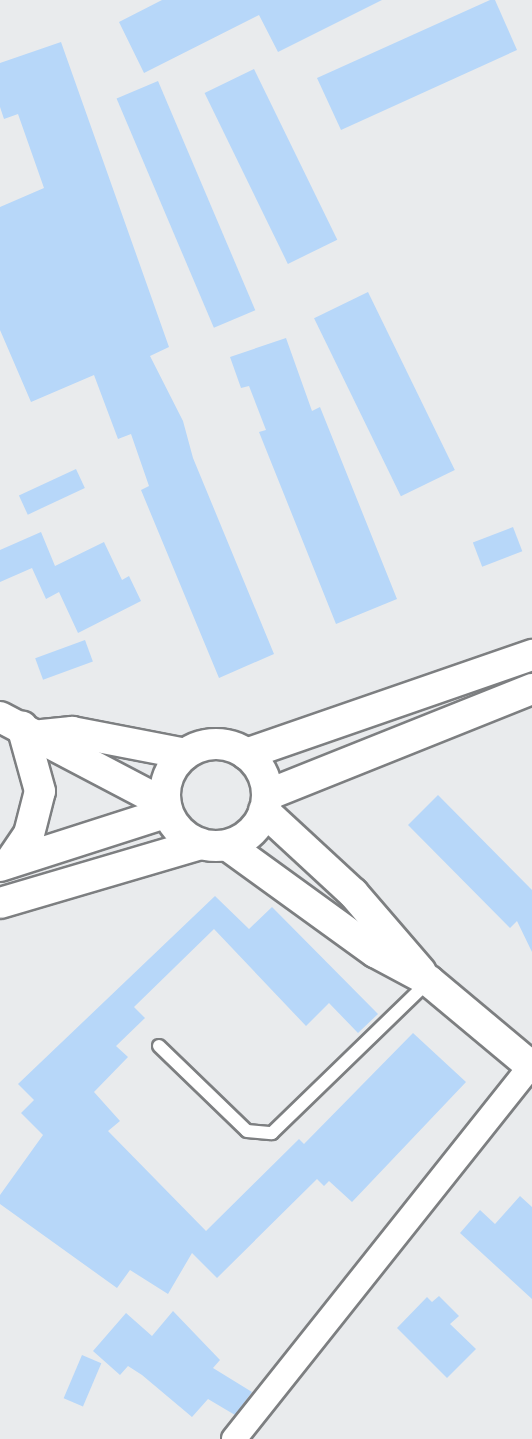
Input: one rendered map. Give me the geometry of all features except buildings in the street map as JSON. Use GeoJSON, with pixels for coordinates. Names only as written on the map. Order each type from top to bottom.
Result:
{"type":"FeatureCollection","features":[{"type":"Feature","properties":{"kind":"street"},"geometry":{"type":"LineString","coordinates":[[246,754],[532,655]]}},
{"type":"Feature","properties":{"kind":"street"},"geometry":{"type":"LineString","coordinates":[[0,903],[246,836],[265,803],[532,689]]}},
{"type":"Feature","properties":{"kind":"street"},"geometry":{"type":"LineString","coordinates":[[21,726],[64,755],[166,808],[186,837],[214,844],[375,952],[429,981]]}},
{"type":"Feature","properties":{"kind":"street"},"geometry":{"type":"LineString","coordinates":[[21,726],[72,732],[186,754],[216,744],[246,754],[261,772],[265,803],[376,917],[429,981],[531,1066],[234,1439]]}},
{"type":"Feature","properties":{"kind":"street"},"geometry":{"type":"LineString","coordinates":[[5,864],[29,834],[40,791],[21,726]]}},
{"type":"Feature","properties":{"kind":"street"},"geometry":{"type":"LineString","coordinates":[[166,808],[169,776],[186,754]]}},
{"type":"Feature","properties":{"kind":"street"},"geometry":{"type":"LineString","coordinates":[[5,864],[166,808]]}},
{"type":"Feature","properties":{"kind":"lane"},"geometry":{"type":"LineString","coordinates":[[159,1046],[247,1131],[272,1133],[429,981]]}}]}
